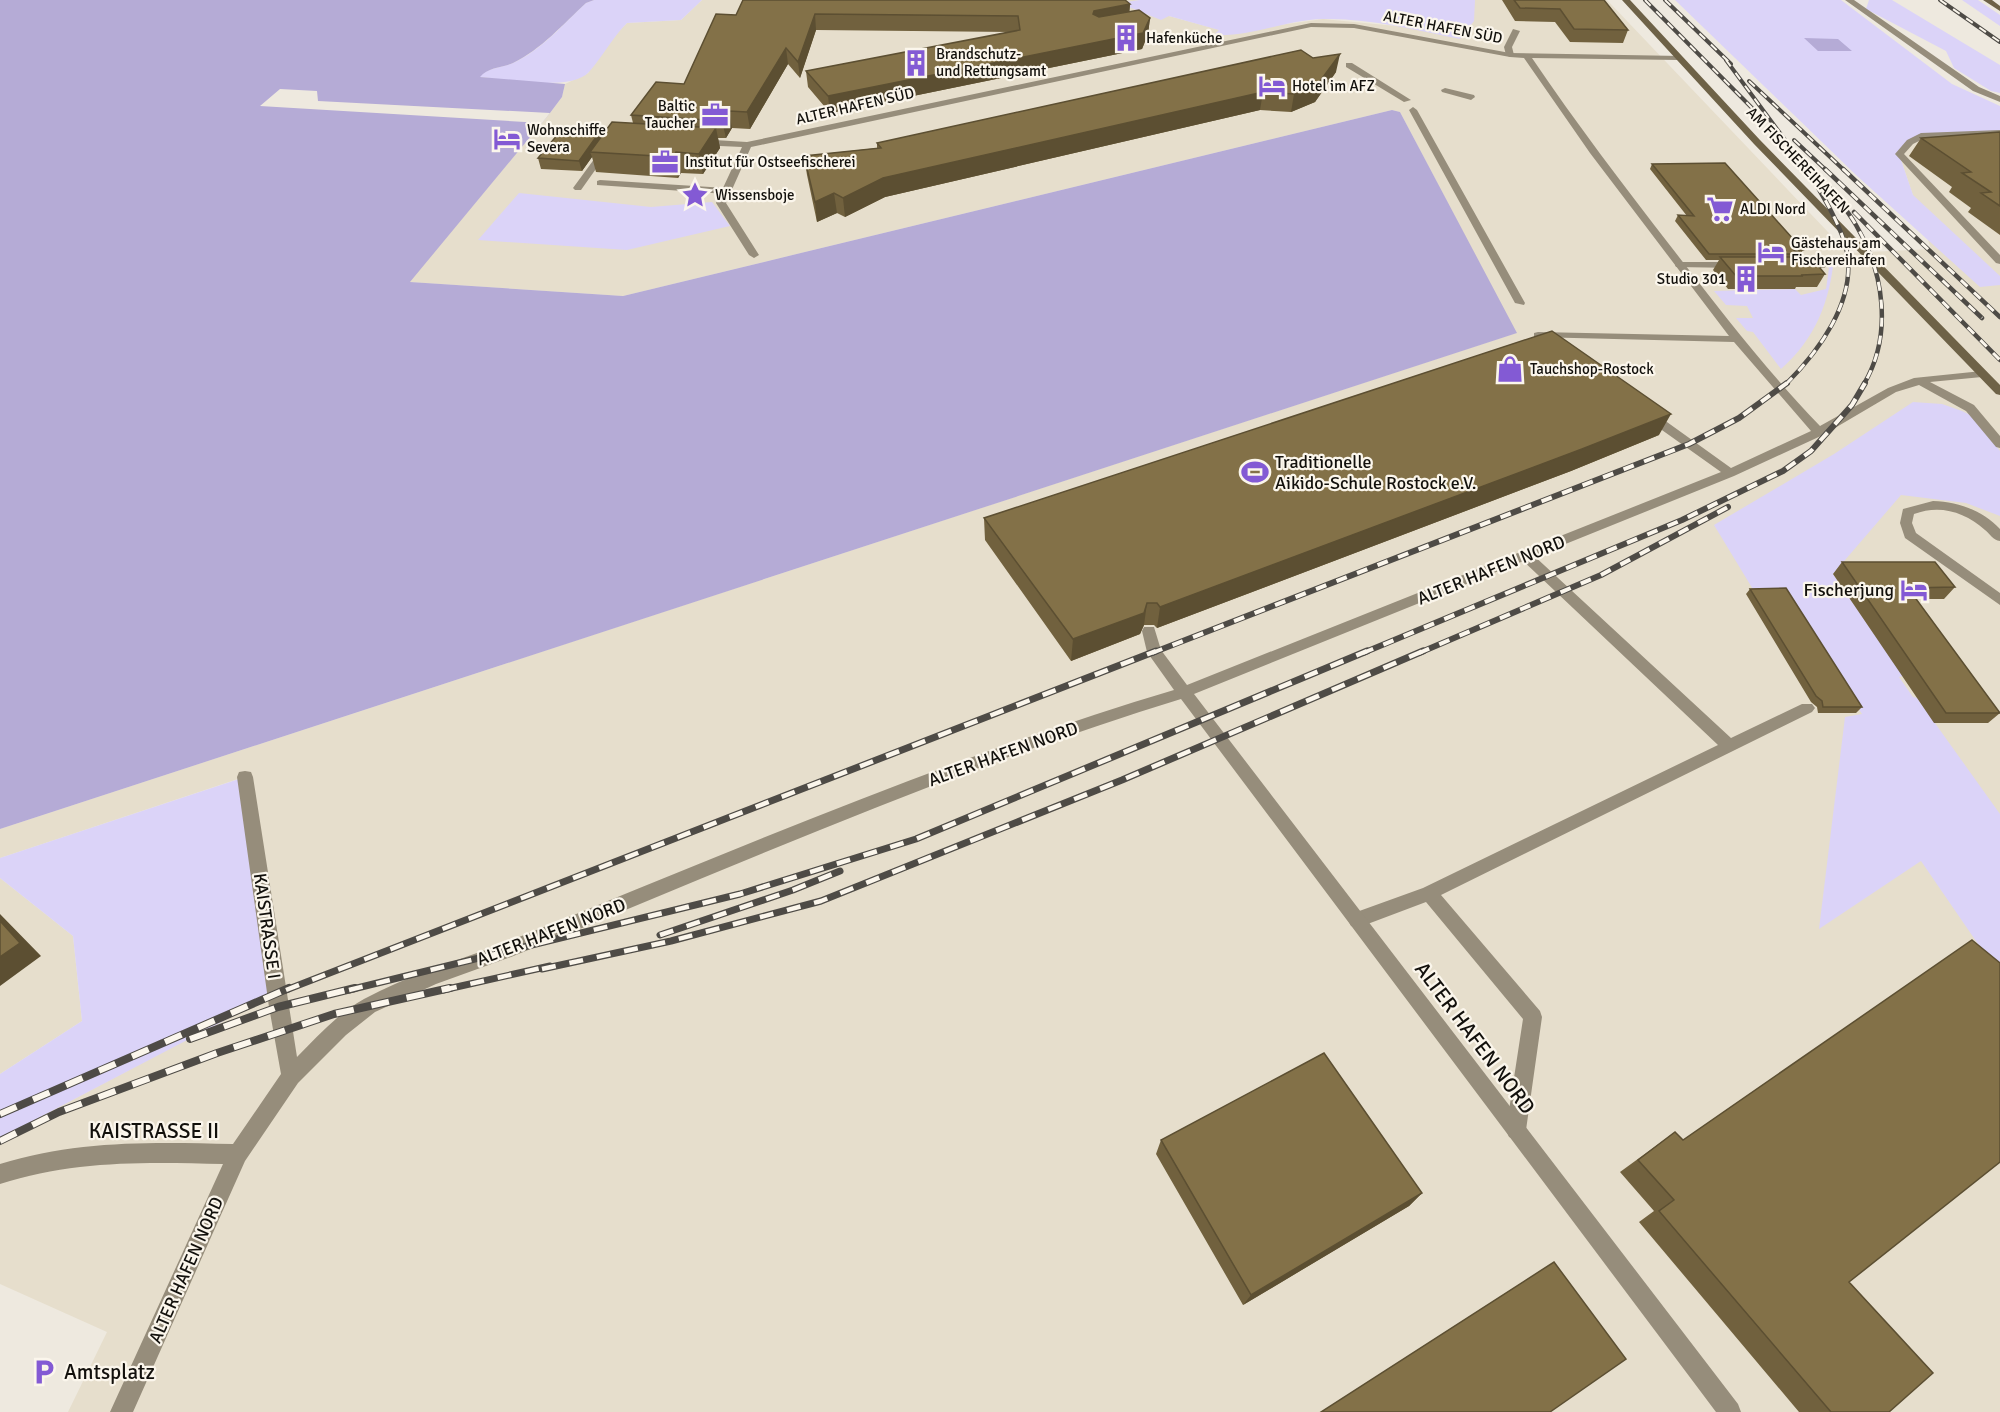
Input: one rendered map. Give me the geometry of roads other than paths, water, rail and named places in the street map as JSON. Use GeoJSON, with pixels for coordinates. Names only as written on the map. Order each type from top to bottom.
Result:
{"type":"FeatureCollection","features":[{"type":"Feature","properties":{"kind":"street","name":"AM FISCHEREIHAFEN"},"geometry":{"type":"LineString","coordinates":[[1626,0],[1678,58],[2000,392]]}},
{"type":"Feature","properties":{"kind":"street"},"geometry":{"type":"LineString","coordinates":[[1849,0],[1976,88],[2000,99]]}},
{"type":"Feature","properties":{"kind":"street"},"geometry":{"type":"LineString","coordinates":[[1987,0],[2000,9]]}},
{"type":"Feature","properties":{"kind":"street","name":"ALTER HAFEN SÜD"},"geometry":{"type":"LineString","coordinates":[[692,142],[747,145],[1311,25],[1354,26],[1510,55],[1678,58]]}},
{"type":"Feature","properties":{"kind":"street"},"geometry":{"type":"LineString","coordinates":[[1510,55],[1508,47],[1516,30]]}},
{"type":"Feature","properties":{"kind":"street"},"geometry":{"type":"LineString","coordinates":[[1527,56],[1680,265],[1779,392],[1819,432]]}},
{"type":"Feature","properties":{"kind":"street"},"geometry":{"type":"LineString","coordinates":[[1349,65],[1407,100]]}},
{"type":"Feature","properties":{"kind":"street"},"geometry":{"type":"LineString","coordinates":[[1445,90],[1471,97]]}},
{"type":"Feature","properties":{"kind":"street"},"geometry":{"type":"LineString","coordinates":[[1413,110],[1520,303]]}},
{"type":"Feature","properties":{"kind":"street"},"geometry":{"type":"LineString","coordinates":[[551,132],[586,135]]}},
{"type":"Feature","properties":{"kind":"street"},"geometry":{"type":"LineString","coordinates":[[2000,133],[1921,136],[1910,142],[1899,154],[2000,261]]}},
{"type":"Feature","properties":{"kind":"street"},"geometry":{"type":"LineString","coordinates":[[578,188],[614,136]]}},
{"type":"Feature","properties":{"kind":"street"},"geometry":{"type":"LineString","coordinates":[[747,145],[721,203],[754,255]]}},
{"type":"Feature","properties":{"kind":"street"},"geometry":{"type":"LineString","coordinates":[[600,183],[726,191]]}},
{"type":"Feature","properties":{"kind":"street"},"geometry":{"type":"LineString","coordinates":[[1680,265],[1747,265]]}},
{"type":"Feature","properties":{"kind":"street"},"geometry":{"type":"LineString","coordinates":[[1780,265],[1824,265]]}},
{"type":"Feature","properties":{"kind":"street"},"geometry":{"type":"LineString","coordinates":[[1557,349],[1538,335],[1738,339]]}},
{"type":"Feature","properties":{"kind":"street","name":"ALTER HAFEN NORD"},"geometry":{"type":"LineString","coordinates":[[121,1412],[238,1154],[291,1076],[339,1029],[369,1006],[431,978],[505,951],[980,760],[1109,715],[1185,692],[1526,556],[1730,473],[1819,432],[1892,390],[1918,380],[1982,374]]}},
{"type":"Feature","properties":{"kind":"street"},"geometry":{"type":"LineString","coordinates":[[1918,380],[1970,408],[2000,444]]}},
{"type":"Feature","properties":{"kind":"street"},"geometry":{"type":"LineString","coordinates":[[1642,410],[1730,473]]}},
{"type":"Feature","properties":{"kind":"street"},"geometry":{"type":"LineString","coordinates":[[2000,537],[1975,516],[1956,507],[1920,506],[1908,512],[1906,523],[1910,535],[2000,600]]}},
{"type":"Feature","properties":{"kind":"street"},"geometry":{"type":"LineString","coordinates":[[1526,556],[1729,746]]}},
{"type":"Feature","properties":{"kind":"street","name":"ALTER HAFEN NORD"},"geometry":{"type":"LineString","coordinates":[[1149,631],[1154,652],[1730,1412]]}},
{"type":"Feature","properties":{"kind":"street"},"geometry":{"type":"LineString","coordinates":[[1357,920],[1429,893],[1807,708]]}},
{"type":"Feature","properties":{"kind":"street","name":"KAISTRASSE I"},"geometry":{"type":"LineString","coordinates":[[244,777],[278,1007],[291,1076]]}},
{"type":"Feature","properties":{"kind":"street"},"geometry":{"type":"LineString","coordinates":[[1429,893],[1533,1017],[1516,1130]]}},
{"type":"Feature","properties":{"kind":"street","name":"KAISTRASSE II"},"geometry":{"type":"LineString","coordinates":[[0,1174],[20,1167],[91,1152],[238,1154]]}},
{"type":"Feature","properties":{"kind":"railway"},"geometry":{"type":"LineString","coordinates":[[1645,0],[1755,111]]}},
{"type":"Feature","properties":{"kind":"railway"},"geometry":{"type":"LineString","coordinates":[[1665,0],[1731,64]]}},
{"type":"Feature","properties":{"kind":"railway"},"geometry":{"type":"LineString","coordinates":[[1940,0],[2000,42]]}},
{"type":"Feature","properties":{"kind":"railway"},"geometry":{"type":"LineString","coordinates":[[1726,60],[1808,171]]}},
{"type":"Feature","properties":{"kind":"railway"},"geometry":{"type":"LineString","coordinates":[[1749,81],[1845,171]]}},
{"type":"Feature","properties":{"kind":"railway"},"geometry":{"type":"LineString","coordinates":[[1794,140],[1827,171]]}},
{"type":"Feature","properties":{"kind":"railway"},"geometry":{"type":"LineString","coordinates":[[1787,383],[1810,357],[1832,325],[1846,289],[1848,271],[1847,252],[1840,231],[1807,169]]}},
{"type":"Feature","properties":{"kind":"railway"},"geometry":{"type":"LineString","coordinates":[[1825,169],[1982,318]]}},
{"type":"Feature","properties":{"kind":"railway"},"geometry":{"type":"LineString","coordinates":[[1843,169],[2000,317]]}},
{"type":"Feature","properties":{"kind":"railway"},"geometry":{"type":"LineString","coordinates":[[1829,187],[1853,220],[1866,243],[1878,283],[1882,325],[1873,365],[1864,384]]}},
{"type":"Feature","properties":{"kind":"railway"},"geometry":{"type":"LineString","coordinates":[[1854,212],[2000,360]]}},
{"type":"Feature","properties":{"kind":"railway"},"geometry":{"type":"LineString","coordinates":[[1152,653],[1689,444],[1739,418],[1787,383]]}},
{"type":"Feature","properties":{"kind":"railway"},"geometry":{"type":"LineString","coordinates":[[1363,653],[1682,520],[1783,471],[1811,451],[1852,405],[1865,383]]}},
{"type":"Feature","properties":{"kind":"railway"},"geometry":{"type":"LineString","coordinates":[[1419,653],[1601,575],[1728,507]]}},
{"type":"Feature","properties":{"kind":"railway"},"geometry":{"type":"LineString","coordinates":[[286,990],[1156,651]]}},
{"type":"Feature","properties":{"kind":"railway"},"geometry":{"type":"LineString","coordinates":[[349,990],[740,894],[916,839],[1367,651]]}},
{"type":"Feature","properties":{"kind":"railway"},"geometry":{"type":"LineString","coordinates":[[542,969],[671,941],[821,901],[1122,780],[1423,651]]}},
{"type":"Feature","properties":{"kind":"railway"},"geometry":{"type":"LineString","coordinates":[[660,935],[793,890],[840,871]]}},
{"type":"Feature","properties":{"kind":"railway"},"geometry":{"type":"LineString","coordinates":[[443,990],[550,966]]}},
{"type":"Feature","properties":{"kind":"railway"},"geometry":{"type":"LineString","coordinates":[[0,1114],[289,988]]}},
{"type":"Feature","properties":{"kind":"railway"},"geometry":{"type":"LineString","coordinates":[[190,1039],[278,1007],[355,988]]}},
{"type":"Feature","properties":{"kind":"railway"},"geometry":{"type":"LineString","coordinates":[[0,1141],[59,1112],[217,1053],[334,1014],[450,988]]}},
{"type":"Feature","properties":{"kind":"place","name":"Hafenküche"},"geometry":{"type":"Point","coordinates":[1126,38]}},
{"type":"Feature","properties":{"kind":"place","name":"Brandschutz- und Rettungsamt"},"geometry":{"type":"Point","coordinates":[916,63]}},
{"type":"Feature","properties":{"kind":"place","name":"Hotel im AFZ"},"geometry":{"type":"Point","coordinates":[1272,86]}},
{"type":"Feature","properties":{"kind":"place","name":"Baltic Taucher"},"geometry":{"type":"Point","coordinates":[715,115]}},
{"type":"Feature","properties":{"kind":"place","name":"Wohnschiffe Severa"},"geometry":{"type":"Point","coordinates":[507,139]}},
{"type":"Feature","properties":{"kind":"place","name":"Institut für Ostseefischerei"},"geometry":{"type":"Point","coordinates":[665,162]}},
{"type":"Feature","properties":{"kind":"place","name":"Wissensboje"},"geometry":{"type":"Point","coordinates":[695,195]}},
{"type":"Feature","properties":{"kind":"place","name":"ALDI Nord"},"geometry":{"type":"Point","coordinates":[1720,209]}},
{"type":"Feature","properties":{"kind":"place","name":"Gästehaus am Fischereihafen"},"geometry":{"type":"Point","coordinates":[1771,252]}},
{"type":"Feature","properties":{"kind":"place","name":"Studio 301"},"geometry":{"type":"Point","coordinates":[1746,279]}},
{"type":"Feature","properties":{"kind":"place","name":"Tauchshop-Rostock"},"geometry":{"type":"Point","coordinates":[1510,369]}},
{"type":"Feature","properties":{"kind":"place","name":"Traditionelle Aikido-Schule Rostock e.V."},"geometry":{"type":"Point","coordinates":[1255,472]}},
{"type":"Feature","properties":{"kind":"place","name":"Fischerjung"},"geometry":{"type":"Point","coordinates":[1914,590]}},
{"type":"Feature","properties":{"kind":"place","name":"Amtsplatz"},"geometry":{"type":"Point","coordinates":[44,1372]}}]}
